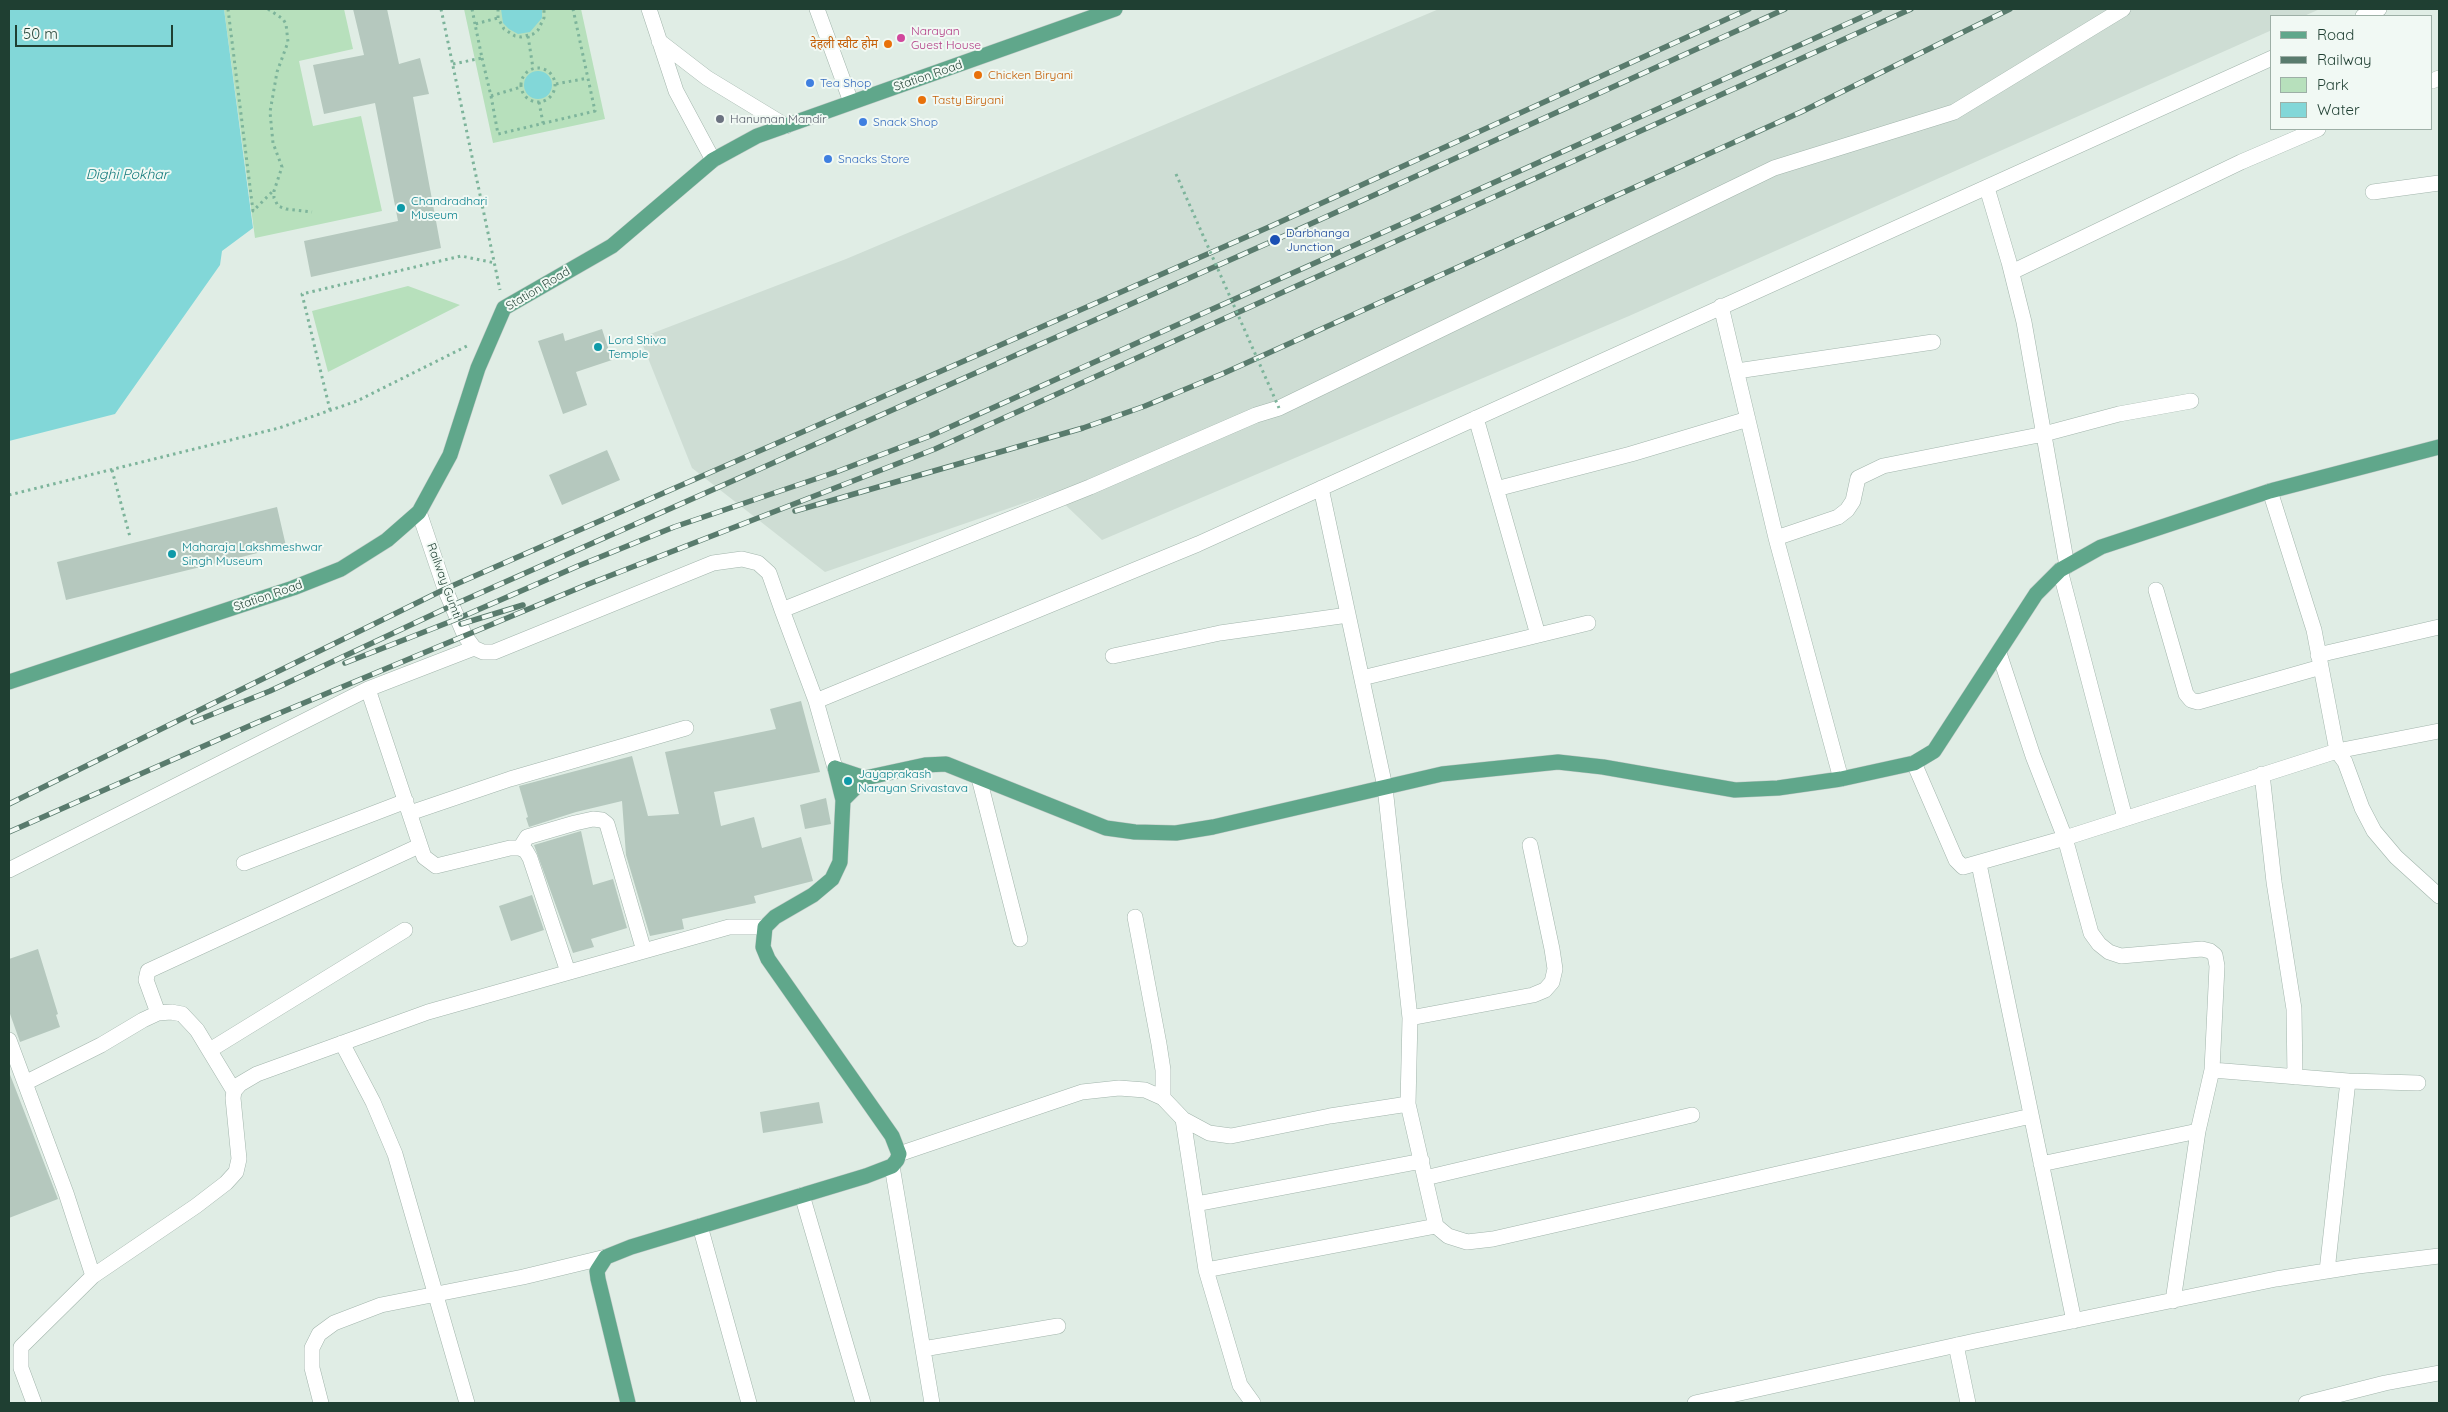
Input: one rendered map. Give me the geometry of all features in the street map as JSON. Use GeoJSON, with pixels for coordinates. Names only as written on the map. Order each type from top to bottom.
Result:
{"type":"FeatureCollection","features":[{"type":"Feature","properties":{"kind":"main road","name":"Station Road"},"geometry":{"type":"LineString","coordinates":[[9,682],[293,588],[341,569],[388,540],[419,512],[450,455],[478,368],[504,308],[612,246],[713,160],[757,136],[1115,9]]}},
{"type":"Feature","properties":{"kind":"main road"},"geometry":{"type":"LineString","coordinates":[[835,768],[865,778],[925,765],[946,764],[1106,828],[1176,833],[1212,828],[1442,774],[1558,762],[1603,767],[1735,790],[1778,788],[1841,779],[1914,763],[1934,751],[2036,594],[2064,568],[2101,547],[2270,491],[2439,447]]}},
{"type":"Feature","properties":{"kind":"main road"},"geometry":{"type":"LineString","coordinates":[[628,1403],[598,1279],[597,1271],[606,1257],[630,1246],[802,1195],[896,1160],[892,1136],[768,960],[763,948],[765,927],[775,917],[813,895],[832,880],[840,862],[843,800],[835,768]]}},
{"type":"Feature","properties":{"kind":"main road"},"geometry":{"type":"LineString","coordinates":[[843,800],[865,778]]}},
{"type":"Feature","properties":{"kind":"street"},"geometry":{"type":"LineString","coordinates":[[649,9],[676,91],[713,160]]}},
{"type":"Feature","properties":{"kind":"street"},"geometry":{"type":"LineString","coordinates":[[817,9],[851,102]]}},
{"type":"Feature","properties":{"kind":"street"},"geometry":{"type":"LineString","coordinates":[[782,610],[1090,487],[1256,415],[1280,408],[1774,168],[1954,112],[2123,9]]}},
{"type":"Feature","properties":{"kind":"street"},"geometry":{"type":"LineString","coordinates":[[2365,15],[2379,9]]}},
{"type":"Feature","properties":{"kind":"street"},"geometry":{"type":"LineString","coordinates":[[659,41],[707,78],[786,126]]}},
{"type":"Feature","properties":{"kind":"street"},"geometry":{"type":"LineString","coordinates":[[816,701],[1198,544],[2270,59]]}},
{"type":"Feature","properties":{"kind":"street"},"geometry":{"type":"LineString","coordinates":[[2012,272],[2241,162],[2316,130]]}},
{"type":"Feature","properties":{"kind":"street"},"geometry":{"type":"LineString","coordinates":[[2373,192],[2439,183]]}},
{"type":"Feature","properties":{"kind":"street"},"geometry":{"type":"LineString","coordinates":[[1987,188],[2012,272],[2024,322],[2044,434],[2064,568],[2125,818]]}},
{"type":"Feature","properties":{"kind":"street"},"geometry":{"type":"LineString","coordinates":[[1721,306],[1776,538],[1841,779]]}},
{"type":"Feature","properties":{"kind":"street"},"geometry":{"type":"LineString","coordinates":[[1736,371],[1933,342]]}},
{"type":"Feature","properties":{"kind":"street"},"geometry":{"type":"LineString","coordinates":[[1776,538],[1838,517],[1847,510],[1853,501],[1858,478],[1883,466],[2044,434],[2119,414],[2191,401]]}},
{"type":"Feature","properties":{"kind":"street"},"geometry":{"type":"LineString","coordinates":[[1476,418],[1538,635]]}},
{"type":"Feature","properties":{"kind":"street"},"geometry":{"type":"LineString","coordinates":[[1496,489],[1631,454],[1748,419]]}},
{"type":"Feature","properties":{"kind":"street"},"geometry":{"type":"LineString","coordinates":[[1321,488],[1385,787],[1410,1018],[1408,1104],[1436,1226],[1448,1236],[1467,1242],[1494,1239],[2031,1116]]}},
{"type":"Feature","properties":{"kind":"street"},"geometry":{"type":"LineString","coordinates":[[2270,491],[2314,630],[2337,752],[2345,762],[2362,808],[2374,831],[2396,857],[2439,896]]}},
{"type":"Feature","properties":{"kind":"street","name":"Railway Gumti"},"geometry":{"type":"LineString","coordinates":[[419,512],[451,606],[464,636],[474,648]]}},
{"type":"Feature","properties":{"kind":"street"},"geometry":{"type":"LineString","coordinates":[[9,870],[368,689],[474,648],[483,652],[494,652],[713,563],[742,559],[758,563],[768,573],[816,701],[835,768]]}},
{"type":"Feature","properties":{"kind":"street"},"geometry":{"type":"LineString","coordinates":[[2156,590],[2186,694],[2191,700],[2198,702],[2319,661],[2439,627]]}},
{"type":"Feature","properties":{"kind":"street"},"geometry":{"type":"LineString","coordinates":[[1113,656],[1220,633],[1348,615]]}},
{"type":"Feature","properties":{"kind":"street"},"geometry":{"type":"LineString","coordinates":[[1362,678],[1588,623]]}},
{"type":"Feature","properties":{"kind":"street"},"geometry":{"type":"LineString","coordinates":[[1999,653],[2033,756],[2065,838],[2091,933],[2099,944],[2109,952],[2121,956],[2202,950],[2210,950],[2215,955],[2217,966],[2212,1070],[2198,1131],[2173,1301]]}},
{"type":"Feature","properties":{"kind":"street"},"geometry":{"type":"LineString","coordinates":[[368,689],[424,857],[436,866],[510,848],[520,848],[526,851],[568,972]]}},
{"type":"Feature","properties":{"kind":"street"},"geometry":{"type":"LineString","coordinates":[[244,863],[408,807],[686,728]]}},
{"type":"Feature","properties":{"kind":"street"},"geometry":{"type":"LineString","coordinates":[[1914,763],[1956,860],[1963,867],[2065,838],[2262,774],[2337,752],[2439,730]]}},
{"type":"Feature","properties":{"kind":"street"},"geometry":{"type":"LineString","coordinates":[[2262,774],[2274,882],[2294,1009],[2295,1077]]}},
{"type":"Feature","properties":{"kind":"street"},"geometry":{"type":"LineString","coordinates":[[979,778],[1020,939]]}},
{"type":"Feature","properties":{"kind":"street"},"geometry":{"type":"LineString","coordinates":[[520,848],[528,837],[575,823],[593,819],[607,824],[644,951]]}},
{"type":"Feature","properties":{"kind":"street"},"geometry":{"type":"LineString","coordinates":[[1410,1018],[1533,996],[1545,990],[1552,982],[1555,969],[1553,956],[1530,845]]}},
{"type":"Feature","properties":{"kind":"street"},"geometry":{"type":"LineString","coordinates":[[158,1014],[146,980],[148,971],[419,846]]}},
{"type":"Feature","properties":{"kind":"street"},"geometry":{"type":"LineString","coordinates":[[1978,864],[2074,1321]]}},
{"type":"Feature","properties":{"kind":"street"},"geometry":{"type":"LineString","coordinates":[[1135,917],[1159,1044],[1163,1070],[1163,1098]]}},
{"type":"Feature","properties":{"kind":"street"},"geometry":{"type":"LineString","coordinates":[[34,1403],[15,1350],[93,1276],[196,1206],[226,1183],[236,1172],[239,1159],[232,1098],[234,1091],[240,1084],[257,1074],[428,1012],[729,927],[765,927]]}},
{"type":"Feature","properties":{"kind":"street"},"geometry":{"type":"LineString","coordinates":[[210,1050],[405,930]]}},
{"type":"Feature","properties":{"kind":"street"},"geometry":{"type":"LineString","coordinates":[[25,1083],[158,1014],[171,1012],[182,1014],[197,1030],[234,1091]]}},
{"type":"Feature","properties":{"kind":"street"},"geometry":{"type":"LineString","coordinates":[[9,1040],[93,1276]]}},
{"type":"Feature","properties":{"kind":"street"},"geometry":{"type":"LineString","coordinates":[[342,1043],[372,1102],[395,1154],[467,1403]]}},
{"type":"Feature","properties":{"kind":"street"},"geometry":{"type":"LineString","coordinates":[[2212,1070],[2348,1082],[2418,1083]]}},
{"type":"Feature","properties":{"kind":"street"},"geometry":{"type":"LineString","coordinates":[[2327,1271],[2348,1082]]}},
{"type":"Feature","properties":{"kind":"street"},"geometry":{"type":"LineString","coordinates":[[932,1403],[896,1160],[1082,1092],[1119,1088],[1145,1090],[1163,1098],[1183,1119],[1209,1133],[1231,1136],[1330,1116],[1408,1104]]}},
{"type":"Feature","properties":{"kind":"street"},"geometry":{"type":"LineString","coordinates":[[1425,1178],[1692,1115]]}},
{"type":"Feature","properties":{"kind":"street"},"geometry":{"type":"LineString","coordinates":[[1183,1119],[1206,1270],[1240,1385],[1253,1403]]}},
{"type":"Feature","properties":{"kind":"street"},"geometry":{"type":"LineString","coordinates":[[2041,1164],[2198,1131]]}},
{"type":"Feature","properties":{"kind":"street"},"geometry":{"type":"LineString","coordinates":[[1196,1204],[1422,1161]]}},
{"type":"Feature","properties":{"kind":"street"},"geometry":{"type":"LineString","coordinates":[[802,1195],[863,1403]]}},
{"type":"Feature","properties":{"kind":"street"},"geometry":{"type":"LineString","coordinates":[[700,1226],[749,1403]]}},
{"type":"Feature","properties":{"kind":"street"},"geometry":{"type":"LineString","coordinates":[[1206,1270],[1436,1226]]}},
{"type":"Feature","properties":{"kind":"street"},"geometry":{"type":"LineString","coordinates":[[1695,1403],[2173,1301],[2327,1271],[2439,1256]]}},
{"type":"Feature","properties":{"kind":"street"},"geometry":{"type":"LineString","coordinates":[[321,1403],[312,1368],[312,1348],[319,1334],[334,1324],[381,1305],[523,1277],[606,1257]]}},
{"type":"Feature","properties":{"kind":"street"},"geometry":{"type":"LineString","coordinates":[[923,1349],[1058,1326]]}},
{"type":"Feature","properties":{"kind":"street"},"geometry":{"type":"LineString","coordinates":[[1956,1346],[1968,1403]]}},
{"type":"Feature","properties":{"kind":"street"},"geometry":{"type":"LineString","coordinates":[[2306,1403],[2385,1383],[2439,1373]]}},
{"type":"Feature","properties":{"kind":"path"},"geometry":{"type":"LineString","coordinates":[[228,9],[253,211],[274,191],[282,167],[273,143],[270,112],[277,72],[288,42],[286,24],[283,19],[268,9]]}},
{"type":"Feature","properties":{"kind":"path"},"geometry":{"type":"LineString","coordinates":[[441,9],[504,308]]}},
{"type":"Feature","properties":{"kind":"path"},"geometry":{"type":"LineString","coordinates":[[472,9],[498,134],[595,111],[573,9]]}},
{"type":"Feature","properties":{"kind":"path"},"geometry":{"type":"LineString","coordinates":[[498,9],[498,18],[509,34],[515,36],[534,34],[542,24],[544,9]]}},
{"type":"Feature","properties":{"kind":"path"},"geometry":{"type":"LineString","coordinates":[[475,24],[498,18]]}},
{"type":"Feature","properties":{"kind":"path"},"geometry":{"type":"LineString","coordinates":[[528,36],[534,68]]}},
{"type":"Feature","properties":{"kind":"path"},"geometry":{"type":"LineString","coordinates":[[453,64],[482,58]]}},
{"type":"Feature","properties":{"kind":"path"},"geometry":{"type":"LineString","coordinates":[[534,68],[547,70],[552,74],[556,84],[550,98],[539,102],[527,98],[521,87],[524,75],[534,68]]}},
{"type":"Feature","properties":{"kind":"path"},"geometry":{"type":"LineString","coordinates":[[556,84],[588,78]]}},
{"type":"Feature","properties":{"kind":"path"},"geometry":{"type":"LineString","coordinates":[[491,96],[521,87]]}},
{"type":"Feature","properties":{"kind":"path"},"geometry":{"type":"LineString","coordinates":[[539,102],[543,123]]}},
{"type":"Feature","properties":{"kind":"path"},"geometry":{"type":"LineString","coordinates":[[1176,174],[1280,408]]}},
{"type":"Feature","properties":{"kind":"path"},"geometry":{"type":"LineString","coordinates":[[274,191],[278,206],[286,209],[312,212]]}},
{"type":"Feature","properties":{"kind":"path"},"geometry":{"type":"LineString","coordinates":[[330,410],[302,294],[462,256],[495,263]]}},
{"type":"Feature","properties":{"kind":"path"},"geometry":{"type":"LineString","coordinates":[[9,495],[279,428],[357,401],[492,334]]}},
{"type":"Feature","properties":{"kind":"path"},"geometry":{"type":"LineString","coordinates":[[112,470],[130,538]]}},
{"type":"Feature","properties":{"kind":"shaded area"},"geometry":{"type":"Polygon","coordinates":[[[1439,9],[2320,9],[2306,15],[2270,15],[2270,31],[1629,316],[1102,540],[1053,493],[825,572],[692,468],[640,338],[846,259],[1439,9]]]}},
{"type":"Feature","properties":{"kind":"green space"},"geometry":{"type":"Polygon","coordinates":[[[224,9],[344,9],[353,49],[299,61],[313,126],[361,116],[382,211],[255,238],[224,9]]]}},
{"type":"Feature","properties":{"kind":"green space"},"geometry":{"type":"Polygon","coordinates":[[[464,9],[581,9],[605,119],[493,143],[464,9]]]}},
{"type":"Feature","properties":{"kind":"green space"},"geometry":{"type":"Polygon","coordinates":[[[408,286],[460,305],[328,372],[312,311],[408,286]]]}},
{"type":"Feature","properties":{"kind":"water","name":"Dighi Pokhar"},"geometry":{"type":"Polygon","coordinates":[[[9,9],[224,9],[253,228],[222,251],[220,265],[115,414],[9,441],[9,9]]]}},
{"type":"Feature","properties":{"kind":"water"},"geometry":{"type":"Polygon","coordinates":[[[501,9],[542,9],[542,18],[530,32],[518,34],[503,23],[501,9]]]}},
{"type":"Feature","properties":{"kind":"water"},"geometry":{"type":"Polygon","coordinates":[[[538,71],[548,75],[552,85],[548,95],[538,99],[528,95],[524,85],[528,75],[538,71]]]}},
{"type":"Feature","properties":{"kind":"building"},"geometry":{"type":"Polygon","coordinates":[[[353,9],[387,9],[399,64],[420,58],[429,94],[413,97],[441,248],[311,277],[304,241],[398,221],[375,103],[324,114],[313,65],[364,55],[353,9]]]}},
{"type":"Feature","properties":{"kind":"building"},"geometry":{"type":"Polygon","coordinates":[[[602,329],[612,360],[576,372],[587,405],[563,414],[538,341],[563,333],[565,341],[602,329]]]}},
{"type":"Feature","properties":{"kind":"building"},"geometry":{"type":"Polygon","coordinates":[[[607,450],[620,480],[562,505],[549,475],[607,450]]]}},
{"type":"Feature","properties":{"kind":"building"},"geometry":{"type":"Polygon","coordinates":[[[277,507],[286,546],[66,600],[57,562],[277,507]]]}},
{"type":"Feature","properties":{"kind":"building"},"geometry":{"type":"Polygon","coordinates":[[[801,701],[820,772],[714,792],[721,826],[754,817],[762,848],[801,837],[813,881],[754,896],[756,903],[682,919],[684,929],[650,936],[626,855],[622,801],[576,812],[529,827],[519,786],[632,756],[648,816],[679,814],[665,752],[776,729],[770,709],[801,701]]]}},
{"type":"Feature","properties":{"kind":"building"},"geometry":{"type":"Polygon","coordinates":[[[826,798],[831,824],[805,829],[800,805],[826,798]]]}},
{"type":"Feature","properties":{"kind":"building"},"geometry":{"type":"Polygon","coordinates":[[[581,831],[593,885],[613,879],[627,928],[591,939],[594,947],[573,953],[534,845],[581,831]]]}},
{"type":"Feature","properties":{"kind":"building"},"geometry":{"type":"Polygon","coordinates":[[[532,895],[544,930],[511,941],[499,906],[532,895]]]}},
{"type":"Feature","properties":{"kind":"building"},"geometry":{"type":"Polygon","coordinates":[[[38,949],[58,1014],[56,1015],[60,1027],[20,1042],[9,1011],[9,959],[38,949]]]}},
{"type":"Feature","properties":{"kind":"building"},"geometry":{"type":"Polygon","coordinates":[[[9,1072],[58,1199],[9,1218],[9,1072]]]}},
{"type":"Feature","properties":{"kind":"building"},"geometry":{"type":"Polygon","coordinates":[[[819,1102],[823,1123],[763,1133],[760,1112],[819,1102]]]}},
{"type":"Feature","properties":{"kind":"railway"},"geometry":{"type":"LineString","coordinates":[[9,804],[445,589],[1269,227],[1749,9]]}},
{"type":"Feature","properties":{"kind":"railway"},"geometry":{"type":"LineString","coordinates":[[193,722],[270,691],[451,606],[1275,240],[1785,9]]}},
{"type":"Feature","properties":{"kind":"railway"},"geometry":{"type":"LineString","coordinates":[[345,663],[457,619],[578,566],[674,527],[836,472],[930,436],[1880,9]]}},
{"type":"Feature","properties":{"kind":"railway"},"geometry":{"type":"LineString","coordinates":[[9,832],[256,723],[586,585],[935,449],[1911,9]]}},
{"type":"Feature","properties":{"kind":"railway"},"geometry":{"type":"LineString","coordinates":[[795,511],[1083,428],[1145,406],[1222,374],[1801,112],[2010,9]]}},
{"type":"Feature","properties":{"kind":"railway"},"geometry":{"type":"LineString","coordinates":[[461,624],[523,605]]}},
{"type":"Feature","properties":{"kind":"place","name":"Narayan Guest House"},"geometry":{"type":"Point","coordinates":[901,38]}},
{"type":"Feature","properties":{"kind":"place","name":"देहली स्वीट होम"},"geometry":{"type":"Point","coordinates":[888,44]}},
{"type":"Feature","properties":{"kind":"place","name":"Chicken Biryani"},"geometry":{"type":"Point","coordinates":[978,75]}},
{"type":"Feature","properties":{"kind":"place","name":"Tea Shop"},"geometry":{"type":"Point","coordinates":[810,83]}},
{"type":"Feature","properties":{"kind":"place","name":"Tasty Biryani"},"geometry":{"type":"Point","coordinates":[922,100]}},
{"type":"Feature","properties":{"kind":"place","name":"Hanuman Mandir"},"geometry":{"type":"Point","coordinates":[720,119]}},
{"type":"Feature","properties":{"kind":"place","name":"Snack Shop"},"geometry":{"type":"Point","coordinates":[863,122]}},
{"type":"Feature","properties":{"kind":"place","name":"Snacks Store"},"geometry":{"type":"Point","coordinates":[828,159]}},
{"type":"Feature","properties":{"kind":"place","name":"Chandradhari Museum"},"geometry":{"type":"Point","coordinates":[401,208]}},
{"type":"Feature","properties":{"kind":"place","name":"Darbhanga Junction"},"geometry":{"type":"Point","coordinates":[1275,240]}},
{"type":"Feature","properties":{"kind":"place","name":"Lord Shiva Temple"},"geometry":{"type":"Point","coordinates":[598,347]}},
{"type":"Feature","properties":{"kind":"place","name":"Maharaja Lakshmeshwar Singh Museum"},"geometry":{"type":"Point","coordinates":[172,554]}},
{"type":"Feature","properties":{"kind":"place","name":"Jayaprakash Narayan Srivastava"},"geometry":{"type":"Point","coordinates":[848,781]}}]}
